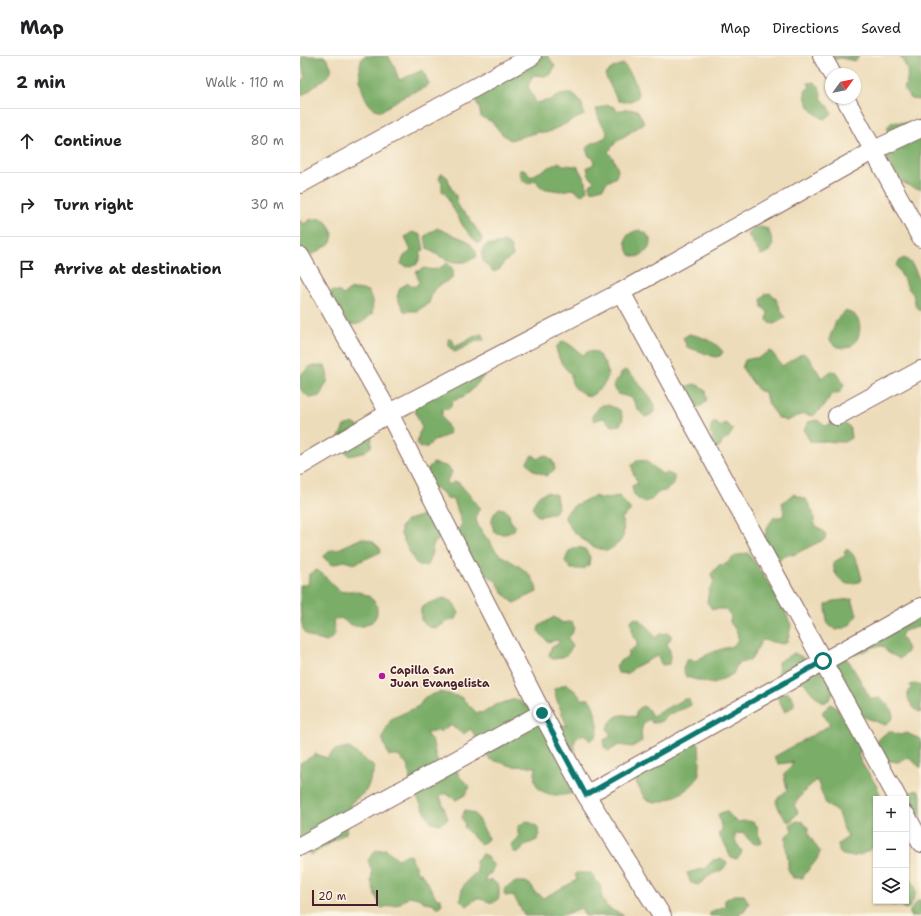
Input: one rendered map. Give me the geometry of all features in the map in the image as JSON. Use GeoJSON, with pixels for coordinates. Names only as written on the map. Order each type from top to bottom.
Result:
{"type":"FeatureCollection","features":[{"type":"Feature","properties":{"kind":"street"},"geometry":{"type":"LineString","coordinates":[[300,184],[532,56]]}},
{"type":"Feature","properties":{"kind":"street"},"geometry":{"type":"LineString","coordinates":[[822,56],[829,68]]}},
{"type":"Feature","properties":{"kind":"street"},"geometry":{"type":"LineString","coordinates":[[848,104],[921,238]]}},
{"type":"Feature","properties":{"kind":"street"},"geometry":{"type":"LineString","coordinates":[[300,466],[389,413],[621,292],[874,150],[921,128]]}},
{"type":"Feature","properties":{"kind":"street"},"geometry":{"type":"LineString","coordinates":[[300,256],[389,413],[542,713],[586,795],[662,916]]}},
{"type":"Feature","properties":{"kind":"street"},"geometry":{"type":"LineString","coordinates":[[621,292],[896,796]]}},
{"type":"Feature","properties":{"kind":"street"},"geometry":{"type":"LineString","coordinates":[[837,416],[921,370]]}},
{"type":"Feature","properties":{"kind":"street"},"geometry":{"type":"LineString","coordinates":[[586,795],[921,607]]}},
{"type":"Feature","properties":{"kind":"street"},"geometry":{"type":"LineString","coordinates":[[300,846],[542,713]]}},
{"type":"Feature","properties":{"kind":"street"},"geometry":{"type":"LineString","coordinates":[[909,821],[921,843]]}},
{"type":"Feature","properties":{"kind":"green space"},"geometry":{"type":"Polygon","coordinates":[[[302,56],[324,56],[330,65],[331,72],[326,78],[302,95],[300,93],[300,81],[305,78],[301,61],[302,56]]]}},
{"type":"Feature","properties":{"kind":"green space"},"geometry":{"type":"Polygon","coordinates":[[[364,56],[388,56],[394,66],[399,80],[423,70],[429,84],[426,87],[404,96],[381,111],[373,108],[364,95],[360,80],[360,66],[364,56]]]}},
{"type":"Feature","properties":{"kind":"green space"},"geometry":{"type":"Polygon","coordinates":[[[535,56],[548,56],[555,66],[551,74],[547,76],[533,75],[528,86],[536,103],[550,100],[559,95],[573,93],[582,104],[584,115],[546,133],[538,132],[510,140],[502,134],[492,122],[481,117],[479,107],[472,95],[535,56]]]}},
{"type":"Feature","properties":{"kind":"green space"},"geometry":{"type":"Polygon","coordinates":[[[820,56],[859,56],[856,61],[840,58],[832,60],[820,56]]]}},
{"type":"Feature","properties":{"kind":"green space"},"geometry":{"type":"Polygon","coordinates":[[[900,56],[921,56],[921,100],[911,99],[904,89],[907,79],[907,72],[900,56]]]}},
{"type":"Feature","properties":{"kind":"green space"},"geometry":{"type":"Polygon","coordinates":[[[623,64],[634,79],[638,92],[638,97],[626,102],[618,101],[605,75],[612,68],[623,64]]]}},
{"type":"Feature","properties":{"kind":"green space"},"geometry":{"type":"Polygon","coordinates":[[[813,82],[819,86],[822,99],[829,107],[832,114],[825,119],[820,117],[810,108],[806,100],[805,91],[810,87],[808,83],[813,82]]]}},
{"type":"Feature","properties":{"kind":"green space"},"geometry":{"type":"Polygon","coordinates":[[[608,105],[614,107],[617,111],[625,109],[637,110],[644,123],[616,142],[608,152],[613,158],[618,170],[616,177],[607,182],[603,188],[591,191],[589,186],[594,181],[589,176],[587,167],[593,165],[594,159],[589,156],[586,149],[589,145],[606,137],[607,131],[600,122],[596,109],[608,105]]]}},
{"type":"Feature","properties":{"kind":"green space"},"geometry":{"type":"Polygon","coordinates":[[[921,120],[921,189],[906,184],[900,180],[892,169],[883,147],[891,142],[887,128],[892,122],[916,123],[921,120]]]}},
{"type":"Feature","properties":{"kind":"green space"},"geometry":{"type":"Polygon","coordinates":[[[559,162],[563,165],[577,166],[586,182],[587,191],[582,195],[573,189],[560,191],[541,188],[536,180],[528,184],[522,180],[519,172],[521,169],[526,170],[530,177],[559,162]]]}},
{"type":"Feature","properties":{"kind":"green space"},"geometry":{"type":"Polygon","coordinates":[[[442,173],[448,178],[461,210],[468,216],[482,238],[481,242],[477,243],[463,226],[447,196],[442,191],[442,182],[439,178],[442,173]]]}},
{"type":"Feature","properties":{"kind":"green space"},"geometry":{"type":"Polygon","coordinates":[[[322,218],[328,224],[333,234],[331,243],[312,255],[300,251],[300,220],[304,224],[309,220],[322,218]]]}},
{"type":"Feature","properties":{"kind":"green space"},"geometry":{"type":"Polygon","coordinates":[[[761,227],[768,229],[773,245],[770,250],[761,255],[748,235],[753,228],[761,227]]]}},
{"type":"Feature","properties":{"kind":"green space"},"geometry":{"type":"Polygon","coordinates":[[[437,228],[468,241],[476,251],[477,257],[465,262],[455,262],[440,256],[427,248],[425,236],[437,228]]]}},
{"type":"Feature","properties":{"kind":"green space"},"geometry":{"type":"Polygon","coordinates":[[[639,230],[646,233],[651,241],[650,247],[647,251],[637,257],[630,255],[626,246],[626,239],[627,236],[639,230]]]}},
{"type":"Feature","properties":{"kind":"green space"},"geometry":{"type":"Polygon","coordinates":[[[412,232],[421,235],[424,250],[421,251],[420,259],[416,265],[407,267],[401,264],[404,256],[411,251],[405,237],[412,232]]]}},
{"type":"Feature","properties":{"kind":"green space"},"geometry":{"type":"Polygon","coordinates":[[[506,242],[511,248],[513,256],[504,262],[500,269],[494,272],[484,263],[482,252],[487,244],[493,245],[506,242]]]}},
{"type":"Feature","properties":{"kind":"green space"},"geometry":{"type":"Polygon","coordinates":[[[904,258],[910,262],[917,274],[921,297],[921,311],[916,307],[913,294],[908,288],[896,265],[904,258]]]}},
{"type":"Feature","properties":{"kind":"green space"},"geometry":{"type":"Polygon","coordinates":[[[447,263],[453,270],[452,279],[434,289],[429,303],[417,311],[404,311],[397,297],[400,288],[408,283],[415,287],[419,282],[416,272],[424,268],[436,269],[447,263]]]}},
{"type":"Feature","properties":{"kind":"green space"},"geometry":{"type":"Polygon","coordinates":[[[357,289],[368,291],[373,302],[372,314],[361,323],[348,324],[329,294],[333,291],[340,292],[343,295],[350,290],[357,289]]]}},
{"type":"Feature","properties":{"kind":"green space"},"geometry":{"type":"Polygon","coordinates":[[[770,293],[775,297],[785,318],[774,324],[767,320],[768,312],[762,307],[761,300],[765,294],[770,293]]]}},
{"type":"Feature","properties":{"kind":"green space"},"geometry":{"type":"Polygon","coordinates":[[[845,311],[854,314],[860,327],[858,338],[855,342],[847,348],[842,348],[835,346],[829,340],[835,325],[835,321],[845,311]]]}},
{"type":"Feature","properties":{"kind":"green space"},"geometry":{"type":"Polygon","coordinates":[[[483,334],[484,340],[479,340],[455,352],[449,346],[448,339],[452,339],[455,346],[475,336],[483,334]]]}},
{"type":"Feature","properties":{"kind":"green space"},"geometry":{"type":"Polygon","coordinates":[[[689,334],[708,340],[720,348],[723,352],[720,356],[715,357],[687,347],[683,338],[689,334]]]}},
{"type":"Feature","properties":{"kind":"green space"},"geometry":{"type":"Polygon","coordinates":[[[563,341],[583,355],[589,351],[596,352],[606,365],[608,376],[606,382],[589,397],[573,386],[571,374],[559,359],[556,347],[563,341]]]}},
{"type":"Feature","properties":{"kind":"green space"},"geometry":{"type":"Polygon","coordinates":[[[771,351],[782,366],[803,353],[809,358],[822,378],[831,371],[837,372],[844,385],[840,392],[831,395],[823,407],[813,416],[803,414],[786,421],[777,417],[767,401],[765,392],[759,391],[742,368],[745,360],[758,358],[771,351]]]}},
{"type":"Feature","properties":{"kind":"green space"},"geometry":{"type":"Polygon","coordinates":[[[311,366],[325,366],[328,379],[320,396],[310,398],[300,389],[300,375],[311,366]]]}},
{"type":"Feature","properties":{"kind":"green space"},"geometry":{"type":"Polygon","coordinates":[[[481,366],[484,376],[470,392],[453,401],[450,408],[442,410],[442,416],[450,431],[448,435],[435,440],[427,447],[420,448],[417,444],[419,433],[422,428],[414,408],[481,366]]]}},
{"type":"Feature","properties":{"kind":"green space"},"geometry":{"type":"Polygon","coordinates":[[[624,370],[633,376],[651,398],[655,407],[651,415],[645,417],[638,410],[632,398],[618,394],[613,386],[616,379],[620,379],[620,375],[624,370]]]}},
{"type":"Feature","properties":{"kind":"green space"},"geometry":{"type":"Polygon","coordinates":[[[694,384],[700,386],[706,391],[707,399],[703,405],[690,408],[682,390],[694,384]]]}},
{"type":"Feature","properties":{"kind":"green space"},"geometry":{"type":"Polygon","coordinates":[[[601,405],[608,405],[620,410],[623,419],[620,425],[612,426],[603,418],[594,421],[592,416],[601,405]]]}},
{"type":"Feature","properties":{"kind":"green space"},"geometry":{"type":"Polygon","coordinates":[[[817,420],[825,426],[842,422],[850,427],[851,438],[844,442],[810,441],[804,431],[808,422],[817,420]]]}},
{"type":"Feature","properties":{"kind":"green space"},"geometry":{"type":"Polygon","coordinates":[[[715,421],[719,427],[724,423],[729,425],[733,430],[729,437],[722,442],[721,446],[717,448],[710,441],[713,437],[710,434],[711,426],[715,421]]]}},
{"type":"Feature","properties":{"kind":"green space"},"geometry":{"type":"Polygon","coordinates":[[[353,423],[372,436],[371,447],[362,453],[349,456],[337,442],[344,426],[353,423]]]}},
{"type":"Feature","properties":{"kind":"green space"},"geometry":{"type":"Polygon","coordinates":[[[532,455],[537,459],[544,455],[549,457],[554,464],[555,469],[546,476],[533,470],[527,462],[532,455]]]}},
{"type":"Feature","properties":{"kind":"green space"},"geometry":{"type":"Polygon","coordinates":[[[638,460],[646,461],[662,474],[668,473],[674,476],[674,484],[665,491],[659,492],[651,500],[644,502],[639,500],[633,492],[632,486],[638,483],[633,473],[632,465],[638,460]]]}},
{"type":"Feature","properties":{"kind":"green space"},"geometry":{"type":"Polygon","coordinates":[[[433,463],[451,470],[452,472],[447,482],[449,485],[453,482],[458,482],[479,506],[480,509],[476,517],[481,531],[500,555],[527,572],[534,581],[537,592],[514,603],[503,593],[497,582],[479,569],[455,538],[462,523],[454,500],[447,499],[442,492],[428,485],[424,477],[429,467],[433,463]]]}},
{"type":"Feature","properties":{"kind":"green space"},"geometry":{"type":"Polygon","coordinates":[[[547,492],[556,495],[558,508],[549,515],[537,516],[532,507],[538,496],[547,492]]]}},
{"type":"Feature","properties":{"kind":"green space"},"geometry":{"type":"Polygon","coordinates":[[[793,494],[806,499],[813,512],[815,525],[826,534],[825,539],[793,555],[787,554],[777,562],[771,557],[770,547],[764,538],[768,526],[774,517],[782,517],[784,513],[782,503],[793,494]]]}},
{"type":"Feature","properties":{"kind":"green space"},"geometry":{"type":"Polygon","coordinates":[[[595,496],[601,499],[619,496],[631,510],[622,518],[624,530],[622,538],[617,544],[607,551],[591,546],[572,530],[565,518],[566,513],[575,505],[595,496]]]}},
{"type":"Feature","properties":{"kind":"green space"},"geometry":{"type":"Polygon","coordinates":[[[499,508],[504,509],[509,513],[510,520],[515,526],[514,530],[507,534],[494,532],[492,519],[499,508]]]}},
{"type":"Feature","properties":{"kind":"green space"},"geometry":{"type":"Polygon","coordinates":[[[424,515],[430,523],[437,524],[441,531],[439,539],[433,545],[427,566],[420,566],[415,562],[401,535],[401,526],[408,520],[424,515]]]}},
{"type":"Feature","properties":{"kind":"green space"},"geometry":{"type":"Polygon","coordinates":[[[362,538],[372,541],[380,548],[381,552],[354,564],[344,561],[332,565],[323,557],[331,550],[336,550],[362,538]]]}},
{"type":"Feature","properties":{"kind":"green space"},"geometry":{"type":"Polygon","coordinates":[[[578,547],[585,549],[590,557],[589,565],[583,569],[571,569],[565,561],[569,551],[578,547]]]}},
{"type":"Feature","properties":{"kind":"green space"},"geometry":{"type":"Polygon","coordinates":[[[847,549],[851,552],[858,563],[862,580],[859,582],[847,584],[838,577],[835,572],[834,562],[846,555],[844,551],[847,549]]]}},
{"type":"Feature","properties":{"kind":"green space"},"geometry":{"type":"Polygon","coordinates":[[[748,553],[780,600],[791,625],[787,642],[783,644],[762,640],[751,660],[737,664],[733,674],[713,684],[686,677],[683,668],[686,661],[690,658],[695,661],[713,652],[733,646],[738,640],[737,632],[730,622],[731,617],[725,609],[712,609],[707,602],[709,590],[714,582],[711,574],[719,565],[726,564],[738,555],[748,553]]]}},
{"type":"Feature","properties":{"kind":"green space"},"geometry":{"type":"Polygon","coordinates":[[[317,570],[342,592],[358,592],[373,600],[376,605],[377,614],[373,621],[366,625],[355,626],[341,618],[333,620],[335,635],[327,642],[306,634],[304,632],[300,610],[300,585],[308,585],[309,574],[317,570]]]}},
{"type":"Feature","properties":{"kind":"green space"},"geometry":{"type":"Polygon","coordinates":[[[444,598],[452,601],[459,613],[456,619],[446,622],[437,628],[429,627],[421,620],[421,608],[429,603],[444,598]]]}},
{"type":"Feature","properties":{"kind":"green space"},"geometry":{"type":"Polygon","coordinates":[[[852,599],[857,614],[847,627],[836,630],[827,624],[826,605],[833,601],[852,599]]]}},
{"type":"Feature","properties":{"kind":"green space"},"geometry":{"type":"Polygon","coordinates":[[[921,609],[921,626],[904,631],[901,636],[908,649],[900,659],[887,652],[883,646],[876,646],[855,655],[850,651],[921,609]]]}},
{"type":"Feature","properties":{"kind":"green space"},"geometry":{"type":"Polygon","coordinates":[[[554,617],[563,623],[572,621],[574,627],[572,634],[568,638],[572,645],[567,654],[559,658],[552,659],[549,655],[551,648],[559,643],[558,640],[548,642],[538,631],[539,626],[554,617]]]}},
{"type":"Feature","properties":{"kind":"green space"},"geometry":{"type":"Polygon","coordinates":[[[636,618],[647,626],[655,638],[660,634],[669,633],[671,635],[671,638],[667,644],[670,652],[669,664],[662,665],[657,656],[635,667],[627,674],[618,673],[616,666],[620,661],[627,657],[629,651],[637,646],[637,641],[633,637],[631,620],[636,618]]]}},
{"type":"Feature","properties":{"kind":"green space"},"geometry":{"type":"Polygon","coordinates":[[[794,653],[804,658],[810,666],[817,667],[836,688],[830,699],[824,703],[812,693],[804,682],[779,678],[778,662],[794,653]]]}},
{"type":"Feature","properties":{"kind":"green space"},"geometry":{"type":"Polygon","coordinates":[[[838,657],[847,659],[871,699],[881,698],[889,707],[893,718],[885,725],[864,717],[855,711],[843,679],[839,678],[835,668],[838,657]]]}},
{"type":"Feature","properties":{"kind":"green space"},"geometry":{"type":"Polygon","coordinates":[[[566,684],[582,699],[589,699],[591,701],[594,707],[598,727],[596,736],[593,739],[590,741],[584,734],[576,738],[574,744],[579,787],[572,793],[568,794],[548,794],[537,786],[535,781],[536,767],[512,766],[489,759],[471,729],[463,734],[450,725],[441,731],[426,733],[433,743],[436,758],[441,770],[450,765],[470,787],[465,795],[456,800],[445,793],[440,796],[448,819],[440,824],[431,822],[410,785],[409,769],[398,756],[389,756],[382,738],[391,719],[419,706],[425,697],[440,692],[461,697],[477,713],[485,712],[495,705],[516,699],[532,710],[555,717],[561,725],[567,726],[554,689],[566,684]]]}},
{"type":"Feature","properties":{"kind":"green space"},"geometry":{"type":"Polygon","coordinates":[[[910,685],[921,685],[921,713],[913,707],[908,698],[908,691],[911,689],[910,685]]]}},
{"type":"Feature","properties":{"kind":"green space"},"geometry":{"type":"Polygon","coordinates":[[[785,692],[790,694],[794,700],[794,706],[785,712],[777,697],[785,692]]]}},
{"type":"Feature","properties":{"kind":"green space"},"geometry":{"type":"Polygon","coordinates":[[[684,699],[689,699],[691,705],[672,713],[658,722],[652,723],[649,719],[646,721],[642,729],[642,741],[632,747],[619,745],[609,751],[604,747],[604,740],[611,736],[607,728],[613,719],[619,715],[636,717],[637,710],[643,706],[648,709],[652,716],[684,699]]]}},
{"type":"Feature","properties":{"kind":"green space"},"geometry":{"type":"Polygon","coordinates":[[[831,704],[838,709],[842,718],[852,715],[867,740],[858,755],[880,796],[873,796],[873,847],[863,854],[851,856],[840,854],[838,844],[848,837],[838,813],[826,804],[817,780],[806,789],[794,805],[798,812],[790,823],[785,819],[778,807],[776,800],[787,790],[784,775],[794,762],[779,764],[774,757],[830,725],[822,712],[831,704]]]}},
{"type":"Feature","properties":{"kind":"green space"},"geometry":{"type":"Polygon","coordinates":[[[890,731],[899,735],[907,733],[921,739],[921,768],[908,757],[898,762],[880,760],[876,752],[877,742],[890,731]]]}},
{"type":"Feature","properties":{"kind":"green space"},"geometry":{"type":"Polygon","coordinates":[[[693,737],[699,744],[700,762],[699,775],[694,783],[673,798],[661,802],[645,799],[636,782],[639,772],[693,737]]]}},
{"type":"Feature","properties":{"kind":"green space"},"geometry":{"type":"Polygon","coordinates":[[[348,747],[375,768],[366,791],[351,803],[350,817],[346,833],[311,855],[300,846],[300,763],[316,754],[327,758],[334,750],[348,747]]]}},
{"type":"Feature","properties":{"kind":"green space"},"geometry":{"type":"Polygon","coordinates":[[[917,790],[921,794],[921,817],[913,810],[908,793],[917,790]]]}},
{"type":"Feature","properties":{"kind":"green space"},"geometry":{"type":"Polygon","coordinates":[[[465,810],[475,814],[487,835],[488,839],[485,842],[480,844],[464,827],[465,824],[462,817],[465,810]]]}},
{"type":"Feature","properties":{"kind":"green space"},"geometry":{"type":"Polygon","coordinates":[[[726,811],[737,822],[748,821],[756,824],[762,842],[756,844],[749,840],[744,833],[735,834],[735,841],[742,851],[740,856],[736,859],[729,856],[728,850],[718,834],[722,830],[718,814],[726,811]]]}},
{"type":"Feature","properties":{"kind":"green space"},"geometry":{"type":"Polygon","coordinates":[[[527,821],[537,826],[540,835],[537,840],[525,845],[518,853],[513,851],[511,845],[519,837],[518,826],[527,821]]]}},
{"type":"Feature","properties":{"kind":"green space"},"geometry":{"type":"Polygon","coordinates":[[[797,821],[803,822],[808,828],[809,835],[820,852],[803,878],[793,878],[788,869],[786,836],[792,830],[790,825],[797,821]]]}},
{"type":"Feature","properties":{"kind":"green space"},"geometry":{"type":"Polygon","coordinates":[[[386,849],[398,859],[407,854],[410,855],[418,873],[425,878],[437,899],[441,899],[442,904],[438,908],[432,903],[424,902],[418,898],[409,896],[399,904],[381,908],[371,881],[372,872],[368,860],[376,850],[386,849]]]}},
{"type":"Feature","properties":{"kind":"green space"},"geometry":{"type":"Polygon","coordinates":[[[482,854],[485,855],[494,866],[491,873],[486,876],[485,882],[492,880],[499,886],[499,898],[493,903],[477,898],[467,906],[460,900],[462,891],[467,881],[477,872],[476,861],[482,854]]]}},
{"type":"Feature","properties":{"kind":"green space"},"geometry":{"type":"Polygon","coordinates":[[[720,859],[727,862],[726,866],[722,870],[709,876],[698,885],[691,883],[687,873],[705,868],[713,860],[720,859]]]}},
{"type":"Feature","properties":{"kind":"green space"},"geometry":{"type":"Polygon","coordinates":[[[591,873],[601,887],[604,903],[612,910],[624,916],[585,916],[581,908],[561,916],[525,916],[513,895],[505,896],[505,888],[516,882],[526,882],[532,886],[535,893],[539,894],[543,898],[577,880],[575,874],[591,873]]]}},
{"type":"Feature","properties":{"kind":"green space"},"geometry":{"type":"Polygon","coordinates":[[[909,877],[915,886],[916,894],[909,908],[905,909],[901,904],[909,904],[909,877]]]}},
{"type":"Feature","properties":{"kind":"green space"},"geometry":{"type":"Polygon","coordinates":[[[734,895],[744,895],[749,903],[744,911],[739,913],[740,916],[710,916],[710,912],[725,906],[725,900],[734,895]]]}},
{"type":"Feature","properties":{"kind":"green space"},"geometry":{"type":"Polygon","coordinates":[[[918,900],[921,900],[921,916],[910,916],[910,911],[918,900]]]}},
{"type":"Feature","properties":{"kind":"place","name":"Capilla San Juan Evangelista"},"geometry":{"type":"Point","coordinates":[382,676]}},
{"type":"Feature","properties":{"kind":"route"},"geometry":{"type":"LineString","coordinates":[[542,713],[586,795],[823,661]]}}]}
